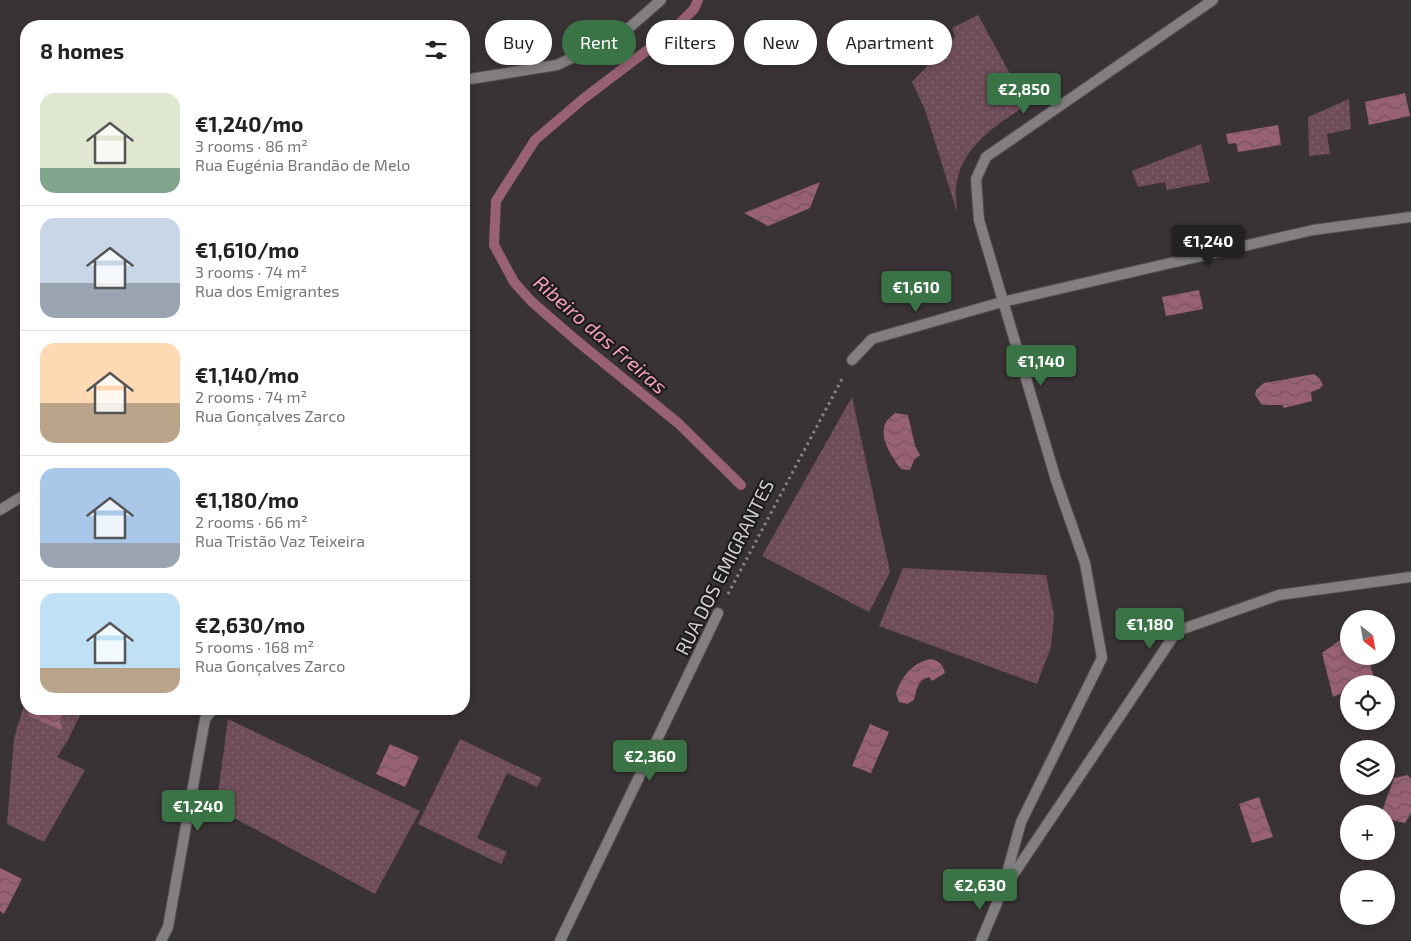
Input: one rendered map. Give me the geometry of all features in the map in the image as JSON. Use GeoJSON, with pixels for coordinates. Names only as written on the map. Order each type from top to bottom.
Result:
{"type":"FeatureCollection","features":[{"type":"Feature","properties":{"kind":"street"},"geometry":{"type":"LineString","coordinates":[[470,79],[557,65],[622,34],[661,0]]}},
{"type":"Feature","properties":{"kind":"street"},"geometry":{"type":"LineString","coordinates":[[981,941],[1002,891],[1021,822],[1102,658],[1084,563],[1056,480],[979,220],[976,179],[986,157],[1213,0]]}},
{"type":"Feature","properties":{"kind":"street"},"geometry":{"type":"LineString","coordinates":[[852,360],[872,339],[1002,302],[1312,230],[1411,217]]}},
{"type":"Feature","properties":{"kind":"street"},"geometry":{"type":"LineString","coordinates":[[0,510],[20,498]]}},
{"type":"Feature","properties":{"kind":"street"},"geometry":{"type":"LineString","coordinates":[[1002,891],[1177,631],[1279,595],[1411,577]]}},
{"type":"Feature","properties":{"kind":"street","name":"RUA DOS EMIGRANTES"},"geometry":{"type":"LineString","coordinates":[[560,941],[718,613]]}},
{"type":"Feature","properties":{"kind":"street"},"geometry":{"type":"LineString","coordinates":[[161,941],[168,927],[205,719],[208,715]]}},
{"type":"Feature","properties":{"kind":"path","name":"RUA DOS EMIGRANTES"},"geometry":{"type":"LineString","coordinates":[[718,613],[852,360]]}},
{"type":"Feature","properties":{"kind":"shaded area"},"geometry":{"type":"Polygon","coordinates":[[[978,15],[1027,105],[992,129],[972,149],[964,161],[956,188],[957,212],[925,110],[912,82],[928,65],[952,65],[952,40],[955,37],[952,28],[978,15]]]}},
{"type":"Feature","properties":{"kind":"shaded area"},"geometry":{"type":"Polygon","coordinates":[[[1349,99],[1351,129],[1327,134],[1330,154],[1309,156],[1308,117],[1349,99]]]}},
{"type":"Feature","properties":{"kind":"shaded area"},"geometry":{"type":"Polygon","coordinates":[[[1201,144],[1210,182],[1167,190],[1165,182],[1138,187],[1132,171],[1201,144]]]}},
{"type":"Feature","properties":{"kind":"shaded area"},"geometry":{"type":"Polygon","coordinates":[[[852,397],[890,572],[869,612],[762,556],[852,397]]]}},
{"type":"Feature","properties":{"kind":"shaded area"},"geometry":{"type":"Polygon","coordinates":[[[903,568],[1046,575],[1054,615],[1051,647],[1037,684],[879,626],[903,568]]]}},
{"type":"Feature","properties":{"kind":"shaded area"},"geometry":{"type":"Polygon","coordinates":[[[21,715],[80,715],[57,757],[85,770],[44,842],[7,824],[14,738],[21,715]]]}},
{"type":"Feature","properties":{"kind":"shaded area"},"geometry":{"type":"Polygon","coordinates":[[[228,719],[420,811],[375,894],[216,808],[228,719]]]}},
{"type":"Feature","properties":{"kind":"shaded area"},"geometry":{"type":"Polygon","coordinates":[[[460,739],[542,778],[537,787],[507,773],[477,838],[507,852],[501,864],[418,824],[460,739]]]}},
{"type":"Feature","properties":{"kind":"water"},"geometry":{"type":"Polygon","coordinates":[[[1405,93],[1410,116],[1369,125],[1365,102],[1405,93]]]}},
{"type":"Feature","properties":{"kind":"water"},"geometry":{"type":"Polygon","coordinates":[[[1278,125],[1281,145],[1238,152],[1236,143],[1228,144],[1226,134],[1278,125]]]}},
{"type":"Feature","properties":{"kind":"water"},"geometry":{"type":"Polygon","coordinates":[[[820,182],[810,208],[768,226],[744,213],[820,182]]]}},
{"type":"Feature","properties":{"kind":"water"},"geometry":{"type":"Polygon","coordinates":[[[1199,290],[1203,309],[1166,316],[1162,297],[1199,290]]]}},
{"type":"Feature","properties":{"kind":"water"},"geometry":{"type":"Polygon","coordinates":[[[1314,374],[1323,385],[1311,392],[1312,401],[1284,408],[1282,405],[1262,405],[1255,395],[1256,390],[1264,383],[1314,374]]]}},
{"type":"Feature","properties":{"kind":"water"},"geometry":{"type":"Polygon","coordinates":[[[895,413],[908,415],[915,446],[920,455],[914,460],[910,470],[901,469],[890,453],[885,440],[884,428],[886,422],[895,413]]]}},
{"type":"Feature","properties":{"kind":"water"},"geometry":{"type":"Polygon","coordinates":[[[1340,640],[1340,665],[1370,665],[1373,675],[1340,675],[1340,694],[1333,697],[1322,653],[1340,640]]]}},
{"type":"Feature","properties":{"kind":"water"},"geometry":{"type":"Polygon","coordinates":[[[931,659],[940,663],[945,673],[932,681],[929,677],[925,678],[918,686],[914,700],[907,704],[899,702],[896,694],[905,676],[919,663],[931,659]]]}},
{"type":"Feature","properties":{"kind":"water"},"geometry":{"type":"Polygon","coordinates":[[[64,715],[60,722],[61,730],[29,716],[64,715]]]}},
{"type":"Feature","properties":{"kind":"water"},"geometry":{"type":"Polygon","coordinates":[[[870,724],[889,732],[871,773],[852,766],[870,724]]]}},
{"type":"Feature","properties":{"kind":"water"},"geometry":{"type":"Polygon","coordinates":[[[390,744],[419,757],[405,787],[376,774],[390,744]]]}},
{"type":"Feature","properties":{"kind":"water"},"geometry":{"type":"Polygon","coordinates":[[[1408,775],[1411,779],[1411,813],[1405,823],[1395,821],[1395,805],[1384,805],[1388,795],[1395,795],[1395,778],[1408,775]]]}},
{"type":"Feature","properties":{"kind":"water"},"geometry":{"type":"Polygon","coordinates":[[[1259,797],[1273,837],[1252,843],[1239,804],[1259,797]]]}},
{"type":"Feature","properties":{"kind":"water"},"geometry":{"type":"Polygon","coordinates":[[[0,868],[22,879],[4,914],[0,911],[0,868]]]}},
{"type":"Feature","properties":{"kind":"waterway","name":"Ribeiro das Freiras"},"geometry":{"type":"LineString","coordinates":[[698,0],[694,9],[670,33],[583,99],[535,140],[496,201],[494,245],[514,282],[531,301],[678,423],[741,485]]}}]}
